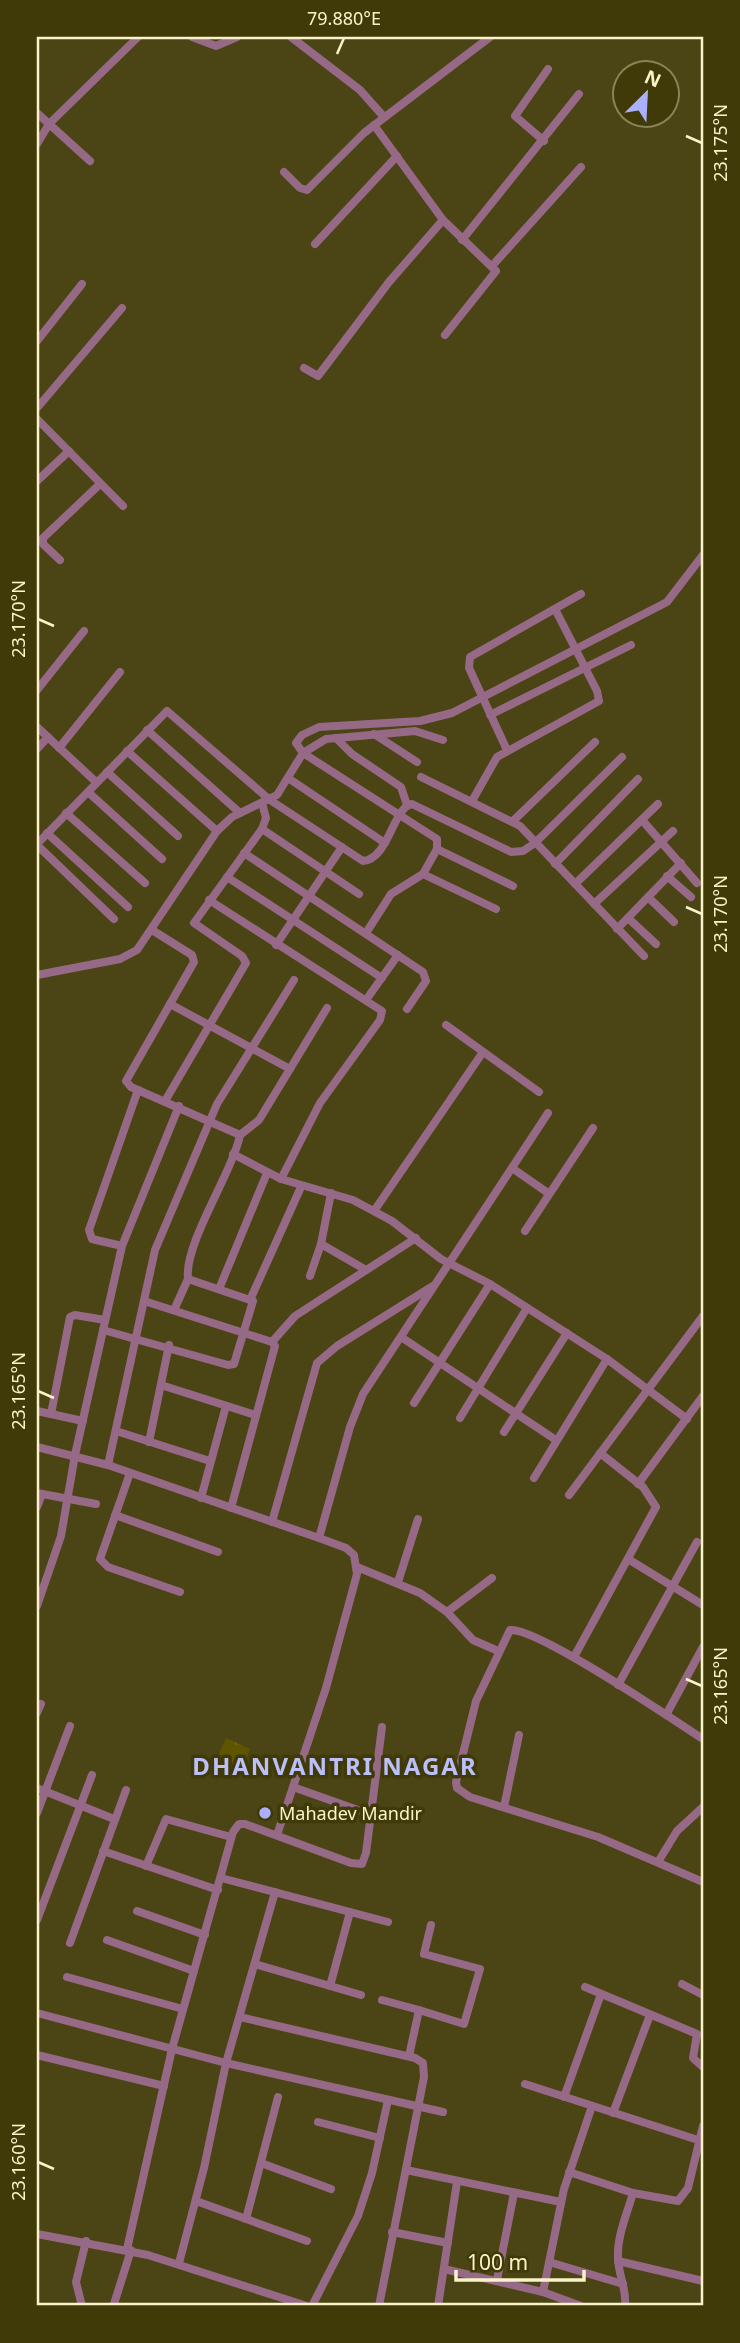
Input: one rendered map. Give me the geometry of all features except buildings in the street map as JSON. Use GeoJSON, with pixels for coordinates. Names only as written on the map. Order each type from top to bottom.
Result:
{"type":"FeatureCollection","features":[{"type":"Feature","properties":{"kind":"street"},"geometry":{"type":"LineString","coordinates":[[37,144],[49,124],[138,37]]}},
{"type":"Feature","properties":{"kind":"street"},"geometry":{"type":"LineString","coordinates":[[192,37],[216,46],[237,37]]}},
{"type":"Feature","properties":{"kind":"street"},"geometry":{"type":"LineString","coordinates":[[291,37],[360,90],[384,117]]}},
{"type":"Feature","properties":{"kind":"street"},"geometry":{"type":"LineString","coordinates":[[284,172],[300,188],[307,190],[341,153],[373,125],[491,37]]}},
{"type":"Feature","properties":{"kind":"street"},"geometry":{"type":"LineString","coordinates":[[544,141],[515,116],[548,69]]}},
{"type":"Feature","properties":{"kind":"street"},"geometry":{"type":"LineString","coordinates":[[462,240],[579,94]]}},
{"type":"Feature","properties":{"kind":"street"},"geometry":{"type":"LineString","coordinates":[[37,113],[90,162]]}},
{"type":"Feature","properties":{"kind":"street"},"geometry":{"type":"LineString","coordinates":[[373,125],[443,220],[496,271],[495,276],[445,335]]}},
{"type":"Feature","properties":{"kind":"street"},"geometry":{"type":"LineString","coordinates":[[315,244],[397,156]]}},
{"type":"Feature","properties":{"kind":"street"},"geometry":{"type":"LineString","coordinates":[[492,266],[580,167]]}},
{"type":"Feature","properties":{"kind":"street"},"geometry":{"type":"LineString","coordinates":[[304,368],[315,376],[321,373],[389,282],[443,220]]}},
{"type":"Feature","properties":{"kind":"street"},"geometry":{"type":"LineString","coordinates":[[37,341],[82,284]]}},
{"type":"Feature","properties":{"kind":"street"},"geometry":{"type":"LineString","coordinates":[[37,408],[122,308]]}},
{"type":"Feature","properties":{"kind":"street"},"geometry":{"type":"LineString","coordinates":[[37,419],[123,506]]}},
{"type":"Feature","properties":{"kind":"street"},"geometry":{"type":"LineString","coordinates":[[37,481],[69,452]]}},
{"type":"Feature","properties":{"kind":"street"},"geometry":{"type":"LineString","coordinates":[[60,560],[43,544],[43,538],[100,484]]}},
{"type":"Feature","properties":{"kind":"street"},"geometry":{"type":"LineString","coordinates":[[366,933],[396,888],[423,874],[436,849],[434,836],[400,817],[303,753],[297,747],[297,740],[319,727],[420,721],[452,713],[667,603],[703,555]]}},
{"type":"Feature","properties":{"kind":"street"},"geometry":{"type":"LineString","coordinates":[[507,750],[469,668],[470,657],[581,594]]}},
{"type":"Feature","properties":{"kind":"street"},"geometry":{"type":"LineString","coordinates":[[472,801],[491,764],[507,750],[596,705],[599,696],[555,608]]}},
{"type":"Feature","properties":{"kind":"street"},"geometry":{"type":"LineString","coordinates":[[37,690],[84,631]]}},
{"type":"Feature","properties":{"kind":"street"},"geometry":{"type":"LineString","coordinates":[[490,715],[631,645]]}},
{"type":"Feature","properties":{"kind":"street"},"geometry":{"type":"LineString","coordinates":[[59,748],[120,672]]}},
{"type":"Feature","properties":{"kind":"street"},"geometry":{"type":"LineString","coordinates":[[114,919],[37,845],[164,713],[172,712],[266,802],[368,862],[385,843],[407,805],[401,787],[352,754],[336,738]]}},
{"type":"Feature","properties":{"kind":"street"},"geometry":{"type":"LineString","coordinates":[[37,727],[96,782]]}},
{"type":"Feature","properties":{"kind":"street"},"geometry":{"type":"LineString","coordinates":[[147,730],[240,813]]}},
{"type":"Feature","properties":{"kind":"street"},"geometry":{"type":"LineString","coordinates":[[37,975],[128,956],[152,930],[218,831],[240,813],[266,802],[288,778],[303,753],[320,742],[336,738],[415,731],[443,740]]}},
{"type":"Feature","properties":{"kind":"street"},"geometry":{"type":"LineString","coordinates":[[374,734],[417,762]]}},
{"type":"Feature","properties":{"kind":"street"},"geometry":{"type":"LineString","coordinates":[[37,749],[48,737]]}},
{"type":"Feature","properties":{"kind":"street"},"geometry":{"type":"LineString","coordinates":[[513,821],[595,742]]}},
{"type":"Feature","properties":{"kind":"street"},"geometry":{"type":"LineString","coordinates":[[127,751],[218,831]]}},
{"type":"Feature","properties":{"kind":"street"},"geometry":{"type":"LineString","coordinates":[[407,805],[412,804],[511,852],[523,851],[535,843],[622,757]]}},
{"type":"Feature","properties":{"kind":"street"},"geometry":{"type":"LineString","coordinates":[[107,772],[178,836]]}},
{"type":"Feature","properties":{"kind":"street"},"geometry":{"type":"LineString","coordinates":[[421,777],[513,821],[644,956]]}},
{"type":"Feature","properties":{"kind":"street"},"geometry":{"type":"LineString","coordinates":[[288,778],[385,843]]}},
{"type":"Feature","properties":{"kind":"street"},"geometry":{"type":"LineString","coordinates":[[555,864],[638,779]]}},
{"type":"Feature","properties":{"kind":"street"},"geometry":{"type":"LineString","coordinates":[[88,792],[162,859]]}},
{"type":"Feature","properties":{"kind":"street"},"geometry":{"type":"LineString","coordinates":[[165,1101],[246,960],[197,927],[196,918],[262,829],[266,818],[266,802]]}},
{"type":"Feature","properties":{"kind":"street"},"geometry":{"type":"LineString","coordinates":[[575,884],[657,804]]}},
{"type":"Feature","properties":{"kind":"street"},"geometry":{"type":"LineString","coordinates":[[66,813],[145,883]]}},
{"type":"Feature","properties":{"kind":"street"},"geometry":{"type":"LineString","coordinates":[[642,820],[697,883]]}},
{"type":"Feature","properties":{"kind":"street"},"geometry":{"type":"LineString","coordinates":[[262,829],[359,894]]}},
{"type":"Feature","properties":{"kind":"street"},"geometry":{"type":"LineString","coordinates":[[594,904],[673,831]]}},
{"type":"Feature","properties":{"kind":"street"},"geometry":{"type":"LineString","coordinates":[[47,833],[128,906]]}},
{"type":"Feature","properties":{"kind":"street"},"geometry":{"type":"LineString","coordinates":[[276,945],[342,847]]}},
{"type":"Feature","properties":{"kind":"street"},"geometry":{"type":"LineString","coordinates":[[436,849],[513,886]]}},
{"type":"Feature","properties":{"kind":"street"},"geometry":{"type":"LineString","coordinates":[[244,853],[423,972],[427,978],[407,1009]]}},
{"type":"Feature","properties":{"kind":"street"},"geometry":{"type":"LineString","coordinates":[[617,929],[681,863]]}},
{"type":"Feature","properties":{"kind":"street"},"geometry":{"type":"LineString","coordinates":[[423,874],[496,909]]}},
{"type":"Feature","properties":{"kind":"street"},"geometry":{"type":"LineString","coordinates":[[667,876],[691,897]]}},
{"type":"Feature","properties":{"kind":"street"},"geometry":{"type":"LineString","coordinates":[[227,877],[382,978]]}},
{"type":"Feature","properties":{"kind":"street"},"geometry":{"type":"LineString","coordinates":[[648,897],[674,922]]}},
{"type":"Feature","properties":{"kind":"street"},"geometry":{"type":"LineString","coordinates":[[209,900],[382,1011],[380,1020],[320,1103],[281,1179]]}},
{"type":"Feature","properties":{"kind":"street"},"geometry":{"type":"LineString","coordinates":[[628,918],[656,944]]}},
{"type":"Feature","properties":{"kind":"street"},"geometry":{"type":"LineString","coordinates":[[152,930],[194,958],[128,1076],[128,1084],[210,1119],[240,1135]]}},
{"type":"Feature","properties":{"kind":"street"},"geometry":{"type":"LineString","coordinates":[[366,1000],[398,955]]}},
{"type":"Feature","properties":{"kind":"street"},"geometry":{"type":"LineString","coordinates":[[108,1465],[155,1250],[210,1119],[294,980]]}},
{"type":"Feature","properties":{"kind":"street"},"geometry":{"type":"LineString","coordinates":[[170,1004],[290,1069]]}},
{"type":"Feature","properties":{"kind":"street"},"geometry":{"type":"LineString","coordinates":[[174,1310],[187,1279],[198,1238],[240,1135],[259,1120],[327,1008]]}},
{"type":"Feature","properties":{"kind":"street"},"geometry":{"type":"LineString","coordinates":[[446,1025],[539,1092]]}},
{"type":"Feature","properties":{"kind":"street"},"geometry":{"type":"LineString","coordinates":[[374,1210],[483,1052]]}},
{"type":"Feature","properties":{"kind":"street"},"geometry":{"type":"LineString","coordinates":[[122,1246],[92,1239],[89,1230],[138,1090]]}},
{"type":"Feature","properties":{"kind":"street"},"geometry":{"type":"LineString","coordinates":[[37,1606],[58,1551],[75,1455],[122,1246],[179,1106]]}},
{"type":"Feature","properties":{"kind":"street"},"geometry":{"type":"LineString","coordinates":[[320,1538],[356,1409],[449,1262],[548,1114]]}},
{"type":"Feature","properties":{"kind":"street"},"geometry":{"type":"LineString","coordinates":[[525,1231],[593,1128]]}},
{"type":"Feature","properties":{"kind":"street"},"geometry":{"type":"LineString","coordinates":[[233,1154],[267,1173],[301,1187],[331,1194],[374,1210],[420,1241],[434,1254],[490,1284],[607,1359],[687,1419]]}},
{"type":"Feature","properties":{"kind":"street"},"geometry":{"type":"LineString","coordinates":[[512,1168],[548,1193]]}},
{"type":"Feature","properties":{"kind":"street"},"geometry":{"type":"LineString","coordinates":[[219,1289],[267,1173]]}},
{"type":"Feature","properties":{"kind":"street"},"geometry":{"type":"LineString","coordinates":[[250,1300],[301,1187]]}},
{"type":"Feature","properties":{"kind":"street"},"geometry":{"type":"LineString","coordinates":[[310,1276],[321,1244],[331,1194]]}},
{"type":"Feature","properties":{"kind":"street"},"geometry":{"type":"LineString","coordinates":[[272,1342],[295,1316],[366,1270],[420,1241]]}},
{"type":"Feature","properties":{"kind":"street"},"geometry":{"type":"LineString","coordinates":[[321,1244],[366,1270]]}},
{"type":"Feature","properties":{"kind":"street"},"geometry":{"type":"LineString","coordinates":[[51,1414],[70,1317],[75,1315],[136,1338],[232,1365],[254,1306],[250,1300],[187,1279]]}},
{"type":"Feature","properties":{"kind":"street"},"geometry":{"type":"LineString","coordinates":[[414,1403],[490,1284]]}},
{"type":"Feature","properties":{"kind":"street"},"geometry":{"type":"LineString","coordinates":[[272,1522],[317,1363],[337,1346],[435,1285]]}},
{"type":"Feature","properties":{"kind":"street"},"geometry":{"type":"LineString","coordinates":[[144,1301],[272,1342]]}},
{"type":"Feature","properties":{"kind":"street"},"geometry":{"type":"LineString","coordinates":[[460,1418],[527,1308]]}},
{"type":"Feature","properties":{"kind":"street"},"geometry":{"type":"LineString","coordinates":[[569,1494],[703,1316]]}},
{"type":"Feature","properties":{"kind":"street"},"geometry":{"type":"LineString","coordinates":[[504,1432],[567,1334]]}},
{"type":"Feature","properties":{"kind":"street"},"geometry":{"type":"LineString","coordinates":[[401,1337],[556,1440]]}},
{"type":"Feature","properties":{"kind":"street"},"geometry":{"type":"LineString","coordinates":[[231,1508],[275,1350],[272,1342]]}},
{"type":"Feature","properties":{"kind":"street"},"geometry":{"type":"LineString","coordinates":[[149,1442],[169,1346]]}},
{"type":"Feature","properties":{"kind":"street"},"geometry":{"type":"LineString","coordinates":[[534,1478],[607,1359]]}},
{"type":"Feature","properties":{"kind":"street"},"geometry":{"type":"LineString","coordinates":[[161,1385],[256,1415]]}},
{"type":"Feature","properties":{"kind":"street"},"geometry":{"type":"LineString","coordinates":[[643,1488],[703,1396]]}},
{"type":"Feature","properties":{"kind":"street"},"geometry":{"type":"LineString","coordinates":[[201,1498],[226,1406]]}},
{"type":"Feature","properties":{"kind":"street"},"geometry":{"type":"LineString","coordinates":[[37,1411],[83,1421]]}},
{"type":"Feature","properties":{"kind":"street"},"geometry":{"type":"LineString","coordinates":[[117,1431],[210,1461]]}},
{"type":"Feature","properties":{"kind":"street"},"geometry":{"type":"LineString","coordinates":[[37,1447],[108,1465],[320,1538],[346,1548],[354,1555],[357,1567],[327,1688],[277,1835]]}},
{"type":"Feature","properties":{"kind":"street"},"geometry":{"type":"LineString","coordinates":[[574,1657],[656,1507],[643,1488],[600,1453]]}},
{"type":"Feature","properties":{"kind":"street"},"geometry":{"type":"LineString","coordinates":[[130,1473],[101,1551],[103,1564],[180,1592]]}},
{"type":"Feature","properties":{"kind":"street"},"geometry":{"type":"LineString","coordinates":[[37,1507],[39,1494],[96,1504]]}},
{"type":"Feature","properties":{"kind":"street"},"geometry":{"type":"LineString","coordinates":[[115,1515],[218,1552]]}},
{"type":"Feature","properties":{"kind":"street"},"geometry":{"type":"LineString","coordinates":[[398,1582],[418,1519]]}},
{"type":"Feature","properties":{"kind":"street"},"geometry":{"type":"LineString","coordinates":[[618,1685],[697,1542]]}},
{"type":"Feature","properties":{"kind":"street"},"geometry":{"type":"LineString","coordinates":[[628,1559],[703,1605]]}},
{"type":"Feature","properties":{"kind":"street"},"geometry":{"type":"LineString","coordinates":[[357,1567],[420,1593],[447,1612],[465,1633],[498,1651]]}},
{"type":"Feature","properties":{"kind":"street"},"geometry":{"type":"LineString","coordinates":[[447,1612],[492,1578]]}},
{"type":"Feature","properties":{"kind":"street"},"geometry":{"type":"LineString","coordinates":[[703,1739],[574,1657],[514,1629],[505,1635],[472,1712],[456,1782],[462,1794],[598,1837],[703,1882]]}},
{"type":"Feature","properties":{"kind":"street"},"geometry":{"type":"LineString","coordinates":[[666,1715],[703,1647]]}},
{"type":"Feature","properties":{"kind":"street"},"geometry":{"type":"LineString","coordinates":[[37,1713],[40,1704]]}},
{"type":"Feature","properties":{"kind":"street"},"geometry":{"type":"LineString","coordinates":[[37,1813],[41,1790],[69,1726]]}},
{"type":"Feature","properties":{"kind":"street"},"geometry":{"type":"LineString","coordinates":[[114,2304],[129,2250],[172,2049],[231,1837],[239,1824],[358,1865],[365,1860],[382,1727]]}},
{"type":"Feature","properties":{"kind":"street"},"geometry":{"type":"LineString","coordinates":[[504,1807],[519,1735]]}},
{"type":"Feature","properties":{"kind":"street"},"geometry":{"type":"LineString","coordinates":[[37,1920],[92,1775]]}},
{"type":"Feature","properties":{"kind":"street"},"geometry":{"type":"LineString","coordinates":[[293,1787],[372,1815]]}},
{"type":"Feature","properties":{"kind":"street"},"geometry":{"type":"LineString","coordinates":[[41,1790],[114,1819]]}},
{"type":"Feature","properties":{"kind":"street"},"geometry":{"type":"LineString","coordinates":[[70,1943],[126,1790]]}},
{"type":"Feature","properties":{"kind":"street"},"geometry":{"type":"LineString","coordinates":[[658,1862],[670,1839],[703,1807]]}},
{"type":"Feature","properties":{"kind":"street"},"geometry":{"type":"LineString","coordinates":[[146,1866],[166,1819],[231,1837]]}},
{"type":"Feature","properties":{"kind":"street"},"geometry":{"type":"LineString","coordinates":[[103,1851],[218,1890]]}},
{"type":"Feature","properties":{"kind":"street"},"geometry":{"type":"LineString","coordinates":[[221,1878],[388,1922]]}},
{"type":"Feature","properties":{"kind":"street"},"geometry":{"type":"LineString","coordinates":[[37,1889],[47,1893]]}},
{"type":"Feature","properties":{"kind":"street"},"geometry":{"type":"LineString","coordinates":[[179,2263],[196,2201],[226,2063],[275,1892]]}},
{"type":"Feature","properties":{"kind":"street"},"geometry":{"type":"LineString","coordinates":[[137,1911],[205,1935]]}},
{"type":"Feature","properties":{"kind":"street"},"geometry":{"type":"LineString","coordinates":[[330,1986],[350,1912]]}},
{"type":"Feature","properties":{"kind":"street"},"geometry":{"type":"LineString","coordinates":[[382,2000],[464,2024],[480,1969],[425,1954],[431,1925]]}},
{"type":"Feature","properties":{"kind":"street"},"geometry":{"type":"LineString","coordinates":[[107,1940],[194,1971]]}},
{"type":"Feature","properties":{"kind":"street"},"geometry":{"type":"LineString","coordinates":[[255,1964],[361,1995]]}},
{"type":"Feature","properties":{"kind":"street"},"geometry":{"type":"LineString","coordinates":[[67,1977],[183,2009]]}},
{"type":"Feature","properties":{"kind":"street"},"geometry":{"type":"LineString","coordinates":[[681,1984],[703,1995]]}},
{"type":"Feature","properties":{"kind":"street"},"geometry":{"type":"LineString","coordinates":[[585,1987],[697,2034],[692,2059],[703,2067]]}},
{"type":"Feature","properties":{"kind":"street"},"geometry":{"type":"LineString","coordinates":[[564,2097],[601,1994]]}},
{"type":"Feature","properties":{"kind":"street"},"geometry":{"type":"LineString","coordinates":[[409,2056],[419,2010]]}},
{"type":"Feature","properties":{"kind":"street"},"geometry":{"type":"LineString","coordinates":[[37,2013],[226,2063],[443,2112]]}},
{"type":"Feature","properties":{"kind":"street"},"geometry":{"type":"LineString","coordinates":[[613,2113],[650,2015]]}},
{"type":"Feature","properties":{"kind":"street"},"geometry":{"type":"LineString","coordinates":[[240,2017],[409,2056],[420,2060],[425,2067],[379,2306]]}},
{"type":"Feature","properties":{"kind":"street"},"geometry":{"type":"LineString","coordinates":[[37,2054],[164,2085]]}},
{"type":"Feature","properties":{"kind":"street"},"geometry":{"type":"LineString","coordinates":[[525,2084],[698,2140]]}},
{"type":"Feature","properties":{"kind":"street"},"geometry":{"type":"LineString","coordinates":[[246,2219],[278,2097]]}},
{"type":"Feature","properties":{"kind":"street"},"geometry":{"type":"LineString","coordinates":[[37,2234],[86,2241],[179,2263],[310,2306],[358,2216],[388,2100]]}},
{"type":"Feature","properties":{"kind":"street"},"geometry":{"type":"LineString","coordinates":[[543,2292],[561,2202],[592,2106]]}},
{"type":"Feature","properties":{"kind":"street"},"geometry":{"type":"LineString","coordinates":[[317,2122],[380,2138]]}},
{"type":"Feature","properties":{"kind":"street"},"geometry":{"type":"LineString","coordinates":[[569,2172],[633,2193],[671,2201],[682,2199],[688,2188],[703,2126]]}},
{"type":"Feature","properties":{"kind":"street"},"geometry":{"type":"LineString","coordinates":[[261,2163],[331,2189]]}},
{"type":"Feature","properties":{"kind":"street"},"geometry":{"type":"LineString","coordinates":[[407,2170],[561,2202]]}},
{"type":"Feature","properties":{"kind":"street"},"geometry":{"type":"LineString","coordinates":[[438,2306],[457,2182]]}},
{"type":"Feature","properties":{"kind":"street"},"geometry":{"type":"LineString","coordinates":[[497,2280],[514,2193]]}},
{"type":"Feature","properties":{"kind":"street"},"geometry":{"type":"LineString","coordinates":[[625,2306],[618,2261],[620,2236],[633,2193]]}},
{"type":"Feature","properties":{"kind":"street"},"geometry":{"type":"LineString","coordinates":[[196,2201],[307,2241]]}},
{"type":"Feature","properties":{"kind":"street"},"geometry":{"type":"LineString","coordinates":[[392,2232],[448,2243]]}},
{"type":"Feature","properties":{"kind":"street"},"geometry":{"type":"LineString","coordinates":[[82,2306],[76,2282],[86,2241]]}},
{"type":"Feature","properties":{"kind":"street"},"geometry":{"type":"LineString","coordinates":[[618,2261],[703,2281]]}},
{"type":"Feature","properties":{"kind":"street"},"geometry":{"type":"LineString","coordinates":[[549,2262],[623,2284]]}},
{"type":"Feature","properties":{"kind":"street"},"geometry":{"type":"LineString","coordinates":[[444,2270],[543,2292],[581,2306]]}},
{"type":"Feature","properties":{"kind":"green space"},"geometry":{"type":"Polygon","coordinates":[[[226,1738],[250,1749],[241,1771],[237,1772],[215,1763],[226,1738]]]}},
{"type":"Feature","properties":{"kind":"place","name":"Mahadev Mandir"},"geometry":{"type":"Point","coordinates":[265,1813]}},
{"type":"Feature","properties":{"kind":"district","name":"DHANVANTRI NAGAR"},"geometry":{"type":"Point","coordinates":[335,1765]}}]}
